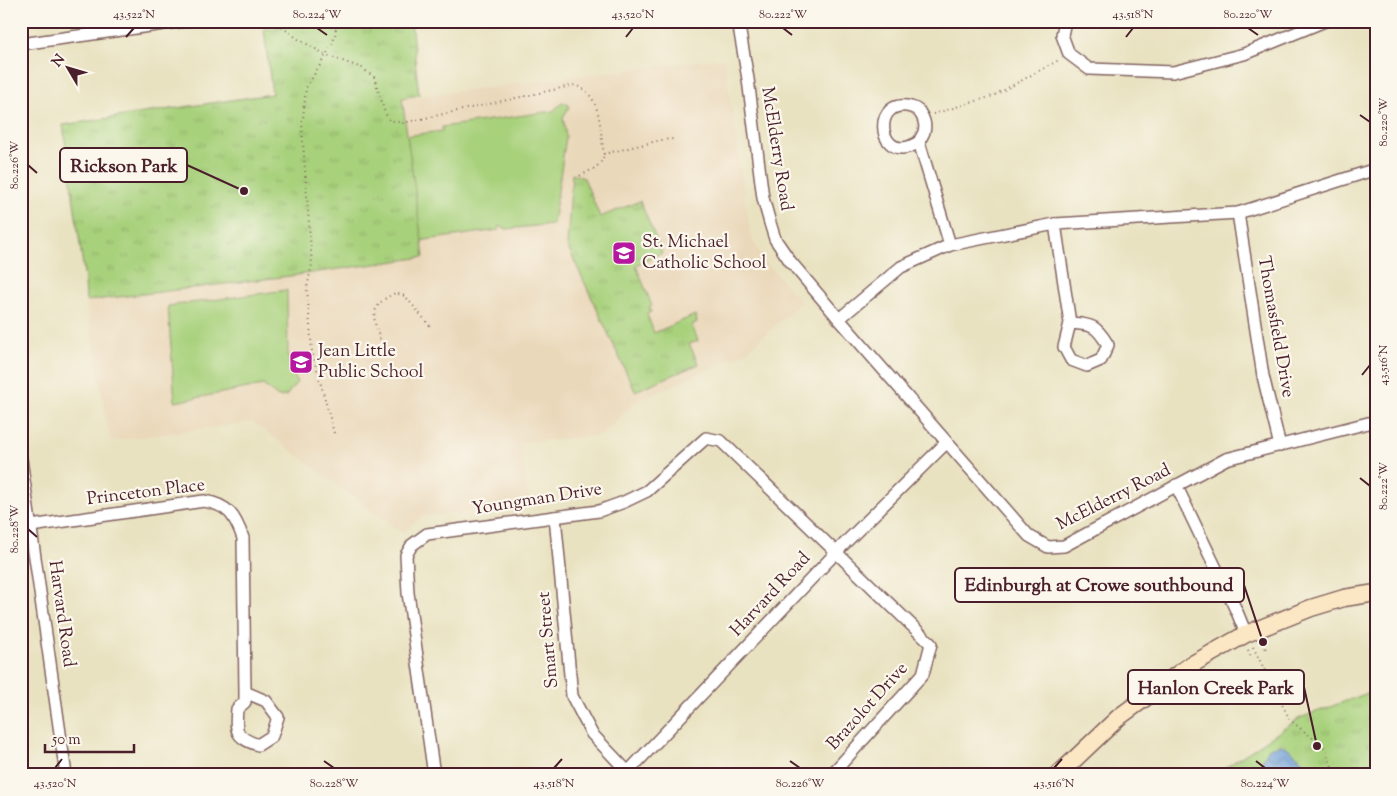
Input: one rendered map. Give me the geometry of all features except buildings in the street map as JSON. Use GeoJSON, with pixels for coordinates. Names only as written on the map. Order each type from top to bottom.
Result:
{"type":"FeatureCollection","features":[{"type":"Feature","properties":{"kind":"main road"},"geometry":{"type":"LineString","coordinates":[[1058,775],[1119,717],[1189,666],[1246,642],[1311,608],[1344,598],[1376,593]]}},
{"type":"Feature","properties":{"kind":"street","name":"McElderry Road"},"geometry":{"type":"LineString","coordinates":[[738,21],[764,198],[776,239],[790,261],[839,319],[1029,536],[1048,546],[1064,546],[1226,459],[1376,421]]}},
{"type":"Feature","properties":{"kind":"street"},"geometry":{"type":"LineString","coordinates":[[1065,21],[1062,35],[1069,54],[1089,69],[1173,72],[1244,54],[1326,21]]}},
{"type":"Feature","properties":{"kind":"street"},"geometry":{"type":"LineString","coordinates":[[21,44],[180,22]]}},
{"type":"Feature","properties":{"kind":"street"},"geometry":{"type":"LineString","coordinates":[[901,105],[914,107],[923,117],[925,130],[919,142],[907,148],[894,146],[884,136],[883,123],[889,111],[901,105]]}},
{"type":"Feature","properties":{"kind":"street"},"geometry":{"type":"LineString","coordinates":[[919,142],[950,244]]}},
{"type":"Feature","properties":{"kind":"street"},"geometry":{"type":"LineString","coordinates":[[839,319],[901,267],[950,244],[1055,224],[1238,213],[1376,169]]}},
{"type":"Feature","properties":{"kind":"street","name":"Thomasfield Drive"},"geometry":{"type":"LineString","coordinates":[[1238,213],[1263,376],[1280,446]]}},
{"type":"Feature","properties":{"kind":"street"},"geometry":{"type":"LineString","coordinates":[[1055,224],[1070,323]]}},
{"type":"Feature","properties":{"kind":"street","name":"Youngman Drive"},"geometry":{"type":"LineString","coordinates":[[434,775],[408,592],[406,555],[419,538],[427,534],[599,511],[647,491],[706,438],[721,441],[837,552]]}},
{"type":"Feature","properties":{"kind":"street","name":"Harvard Road"},"geometry":{"type":"LineString","coordinates":[[626,773],[837,552],[946,443]]}},
{"type":"Feature","properties":{"kind":"street","name":"Harvard Road"},"geometry":{"type":"LineString","coordinates":[[21,459],[66,775]]}},
{"type":"Feature","properties":{"kind":"street"},"geometry":{"type":"LineString","coordinates":[[1176,485],[1237,612],[1246,642]]}},
{"type":"Feature","properties":{"kind":"street","name":"Princeton Place"},"geometry":{"type":"LineString","coordinates":[[31,526],[204,501],[218,503],[236,519],[243,538],[245,692],[244,702],[237,710],[235,727],[243,739],[258,745],[272,736],[278,717],[266,701],[245,692]]}},
{"type":"Feature","properties":{"kind":"street","name":"Smart Street"},"geometry":{"type":"LineString","coordinates":[[555,517],[572,696],[592,734],[626,773]]}},
{"type":"Feature","properties":{"kind":"street","name":"Brazolot Drive"},"geometry":{"type":"LineString","coordinates":[[831,775],[923,674],[931,644],[837,552]]}},
{"type":"Feature","properties":{"kind":"path"},"geometry":{"type":"LineString","coordinates":[[334,434],[312,351],[307,288],[312,264],[302,129],[306,88],[332,45],[336,32],[335,21]]}},
{"type":"Feature","properties":{"kind":"path"},"geometry":{"type":"LineString","coordinates":[[1371,21],[1376,33]]}},
{"type":"Feature","properties":{"kind":"path"},"geometry":{"type":"LineString","coordinates":[[278,24],[298,39],[326,55],[362,68],[374,77],[389,120],[403,123],[563,87],[575,85],[581,87],[586,90],[596,104],[604,154],[603,160],[595,168],[580,176]]}},
{"type":"Feature","properties":{"kind":"path"},"geometry":{"type":"LineString","coordinates":[[923,117],[993,96],[1069,54]]}},
{"type":"Feature","properties":{"kind":"path"},"geometry":{"type":"LineString","coordinates":[[604,154],[661,140],[673,139]]}},
{"type":"Feature","properties":{"kind":"path"},"geometry":{"type":"LineString","coordinates":[[382,344],[374,325],[376,309],[381,300],[395,293],[405,296],[430,326]]}},
{"type":"Feature","properties":{"kind":"path"},"geometry":{"type":"LineString","coordinates":[[22,589],[28,588]]}},
{"type":"Feature","properties":{"kind":"path"},"geometry":{"type":"LineString","coordinates":[[1246,642],[1251,657]]}},
{"type":"Feature","properties":{"kind":"path"},"geometry":{"type":"LineString","coordinates":[[1246,642],[1290,720],[1324,748],[1335,775]]}},
{"type":"Feature","properties":{"kind":"path"},"geometry":{"type":"LineString","coordinates":[[1263,642],[1266,650]]}},
{"type":"Feature","properties":{"kind":"shaded area"},"geometry":{"type":"Polygon","coordinates":[[[724,58],[751,237],[765,261],[801,302],[746,352],[633,403],[602,435],[520,443],[530,504],[421,517],[402,533],[253,422],[110,441],[86,301],[281,278],[424,257],[402,98],[724,58]]]}},
{"type":"Feature","properties":{"kind":"green space"},"geometry":{"type":"Polygon","coordinates":[[[317,21],[411,21],[419,95],[402,98],[424,257],[290,276],[86,301],[85,280],[63,125],[272,94],[264,29],[317,21]]]}},
{"type":"Feature","properties":{"kind":"green space"},"geometry":{"type":"Polygon","coordinates":[[[563,102],[570,106],[563,117],[566,137],[553,224],[507,229],[499,226],[499,230],[337,252],[323,147],[442,131],[442,127],[553,111],[563,102]]]}},
{"type":"Feature","properties":{"kind":"green space"},"geometry":{"type":"Polygon","coordinates":[[[572,174],[584,178],[600,217],[640,201],[662,253],[636,265],[652,306],[649,307],[651,312],[647,314],[654,333],[695,315],[697,322],[692,325],[698,341],[689,344],[699,364],[635,391],[567,245],[572,174]]]}},
{"type":"Feature","properties":{"kind":"green space"},"geometry":{"type":"Polygon","coordinates":[[[287,290],[288,356],[297,382],[286,396],[278,397],[263,385],[175,402],[168,306],[287,290]]]}},
{"type":"Feature","properties":{"kind":"green space"},"geometry":{"type":"Polygon","coordinates":[[[1376,690],[1376,775],[1214,775],[1300,718],[1376,690]]]}},
{"type":"Feature","properties":{"kind":"water"},"geometry":{"type":"Polygon","coordinates":[[[1281,745],[1288,748],[1303,761],[1297,775],[1255,775],[1269,748],[1281,745]]]}},
{"type":"Feature","properties":{"kind":"place","name":"Rickson Park"},"geometry":{"type":"Point","coordinates":[244,191]}},
{"type":"Feature","properties":{"kind":"place","name":"St. Michael Catholic School"},"geometry":{"type":"Point","coordinates":[624,253]}},
{"type":"Feature","properties":{"kind":"place","name":"Jean Little Public School"},"geometry":{"type":"Point","coordinates":[301,362]}},
{"type":"Feature","properties":{"kind":"place","name":"Edinburgh at Crowe southbound"},"geometry":{"type":"Point","coordinates":[1263,642]}},
{"type":"Feature","properties":{"kind":"place","name":"Hanlon Creek Park"},"geometry":{"type":"Point","coordinates":[1317,746]}}]}
